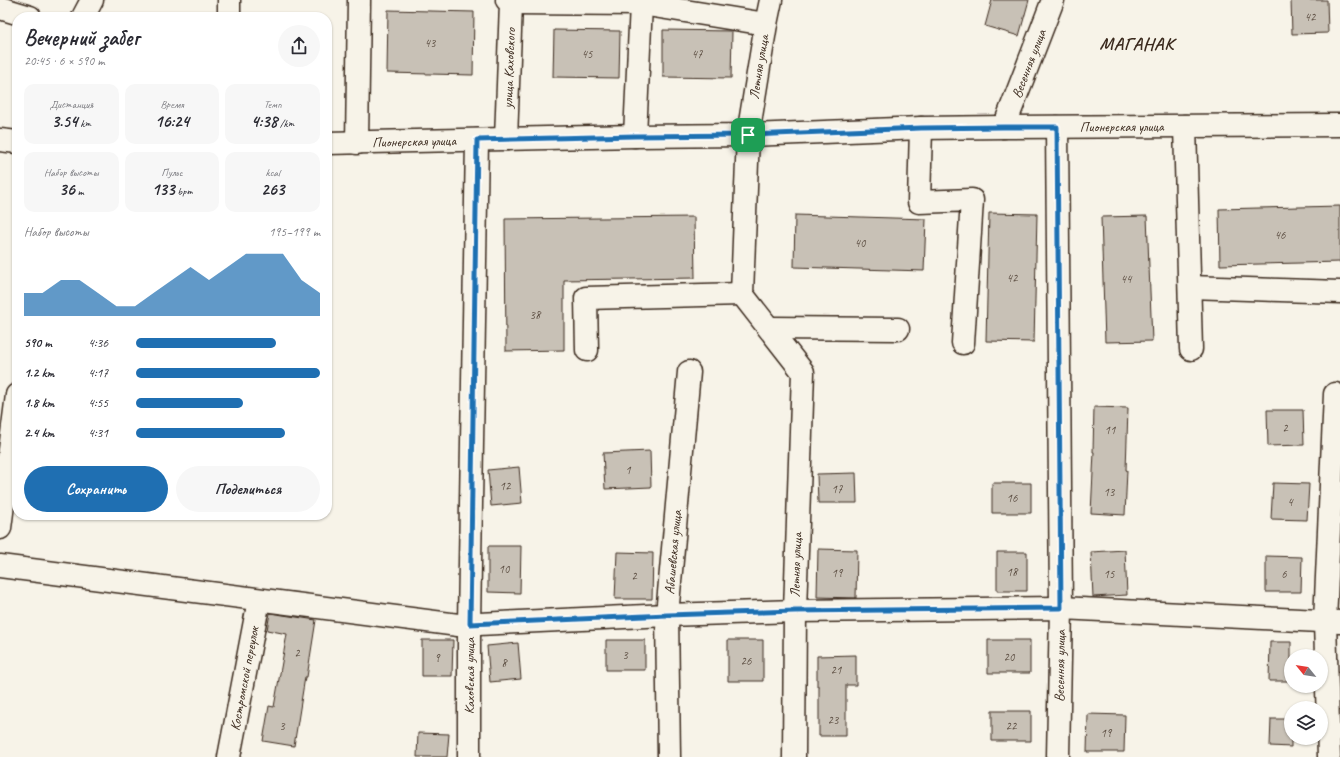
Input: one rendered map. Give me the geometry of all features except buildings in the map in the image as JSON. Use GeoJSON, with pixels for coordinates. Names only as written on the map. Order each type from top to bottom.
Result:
{"type":"FeatureCollection","features":[{"type":"Feature","properties":{"kind":"street"},"geometry":{"type":"LineString","coordinates":[[86,12],[92,0]]}},
{"type":"Feature","properties":{"kind":"street"},"geometry":{"type":"LineString","coordinates":[[228,0],[229,12]]}},
{"type":"Feature","properties":{"kind":"street"},"geometry":{"type":"LineString","coordinates":[[358,0],[358,143]]}},
{"type":"Feature","properties":{"kind":"street","name":"Летняя улица"},"geometry":{"type":"LineString","coordinates":[[742,294],[748,135],[771,0]]}},
{"type":"Feature","properties":{"kind":"street","name":"Весенняя улица"},"geometry":{"type":"LineString","coordinates":[[1004,127],[1053,0]]}},
{"type":"Feature","properties":{"kind":"street"},"geometry":{"type":"LineString","coordinates":[[509,2],[642,4],[766,24]]}},
{"type":"Feature","properties":{"kind":"street","name":"улица Каховского"},"geometry":{"type":"LineString","coordinates":[[506,139],[509,2]]}},
{"type":"Feature","properties":{"kind":"street"},"geometry":{"type":"LineString","coordinates":[[635,136],[642,4]]}},
{"type":"Feature","properties":{"kind":"street"},"geometry":{"type":"LineString","coordinates":[[0,8],[13,12]]}},
{"type":"Feature","properties":{"kind":"street","name":"Пионерская улица"},"geometry":{"type":"LineString","coordinates":[[332,143],[748,135],[921,128],[1340,125]]}},
{"type":"Feature","properties":{"kind":"street"},"geometry":{"type":"LineString","coordinates":[[1185,126],[1191,349]]}},
{"type":"Feature","properties":{"kind":"street","name":"Весенняя улица"},"geometry":{"type":"LineString","coordinates":[[1057,127],[1061,608],[1058,757]]}},
{"type":"Feature","properties":{"kind":"street"},"geometry":{"type":"LineString","coordinates":[[921,128],[919,202],[972,200],[963,343]]}},
{"type":"Feature","properties":{"kind":"street"},"geometry":{"type":"LineString","coordinates":[[0,140],[12,141]]}},
{"type":"Feature","properties":{"kind":"street","name":"Каховская улица"},"geometry":{"type":"LineString","coordinates":[[469,757],[477,140]]}},
{"type":"Feature","properties":{"kind":"street"},"geometry":{"type":"LineString","coordinates":[[1190,286],[1340,292]]}},
{"type":"Feature","properties":{"kind":"street"},"geometry":{"type":"LineString","coordinates":[[587,350],[586,298],[742,294],[769,328],[898,329]]}},
{"type":"Feature","properties":{"kind":"street","name":"Летняя улица"},"geometry":{"type":"LineString","coordinates":[[769,328],[803,372],[795,611],[794,757]]}},
{"type":"Feature","properties":{"kind":"street","name":"Абашевская улица"},"geometry":{"type":"LineString","coordinates":[[669,757],[667,615],[689,372]]}},
{"type":"Feature","properties":{"kind":"street"},"geometry":{"type":"LineString","coordinates":[[1329,757],[1333,622],[1335,394]]}},
{"type":"Feature","properties":{"kind":"street"},"geometry":{"type":"LineString","coordinates":[[0,528],[11,405]]}},
{"type":"Feature","properties":{"kind":"street"},"geometry":{"type":"LineString","coordinates":[[0,566],[458,625],[667,615],[795,611],[1061,608],[1333,622]]}},
{"type":"Feature","properties":{"kind":"street","name":"Костромской переулок"},"geometry":{"type":"LineString","coordinates":[[229,757],[259,600]]}},
{"type":"Feature","properties":{"kind":"district","name":"МАГАНАК"},"geometry":{"type":"Point","coordinates":[1137,44]}},
{"type":"Feature","properties":{"kind":"route"},"geometry":{"type":"LineString","coordinates":[[1057,127],[1061,608],[795,611],[470,624],[477,140],[748,135],[921,128],[1057,127]]}}]}
